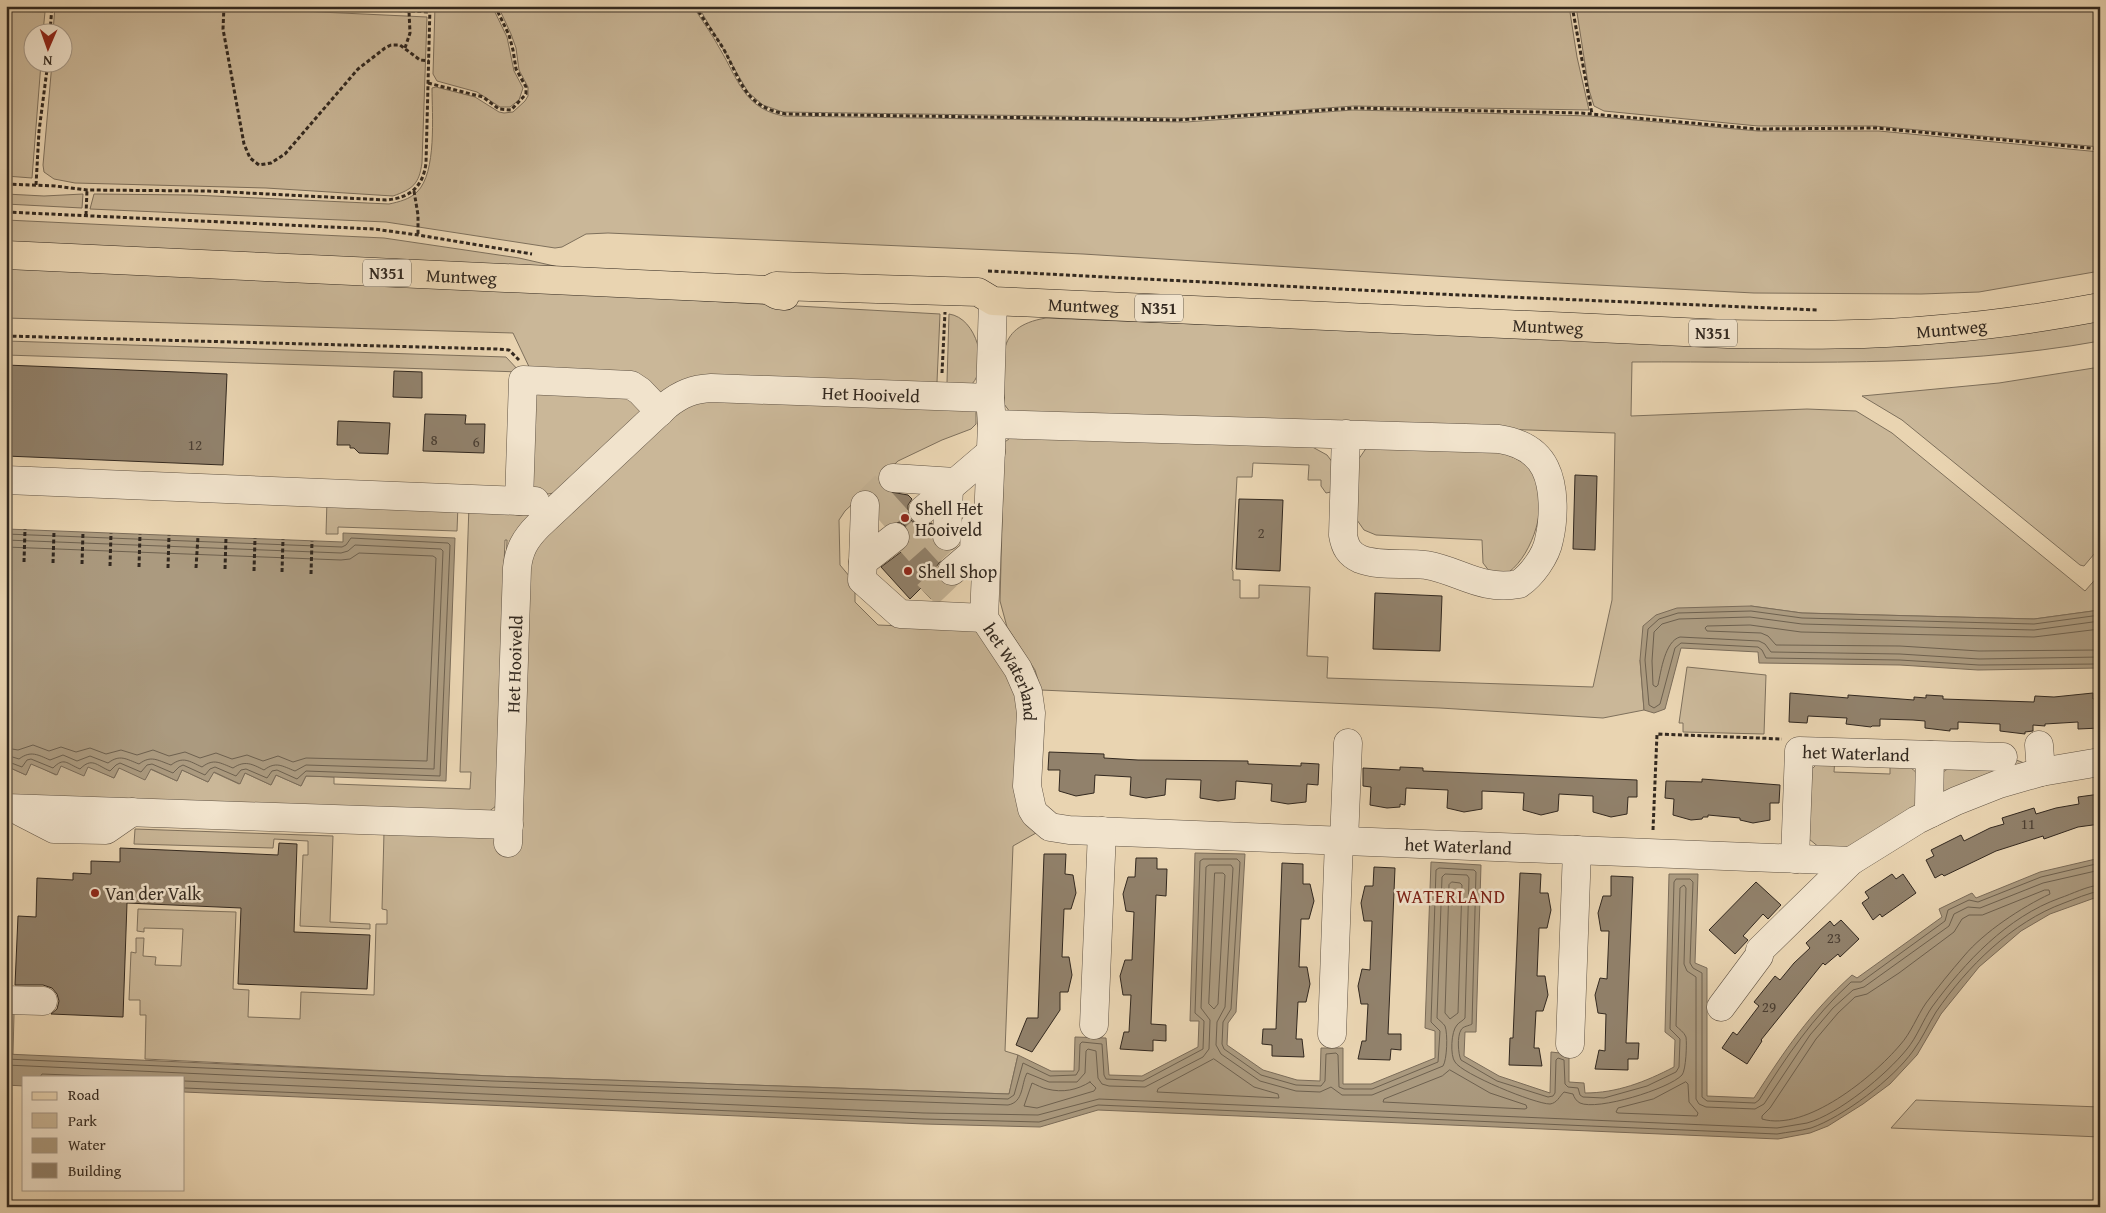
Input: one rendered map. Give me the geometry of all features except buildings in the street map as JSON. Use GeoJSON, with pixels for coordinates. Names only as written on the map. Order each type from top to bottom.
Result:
{"type":"FeatureCollection","features":[{"type":"Feature","properties":{"kind":"main road","name":"Muntweg"},"geometry":{"type":"LineString","coordinates":[[6,255],[768,290],[776,286],[978,292],[993,301],[1728,334],[1849,335],[1942,330],[2100,308]]}},
{"type":"Feature","properties":{"kind":"street"},"geometry":{"type":"LineString","coordinates":[[991,411],[993,301]]}},
{"type":"Feature","properties":{"kind":"street"},"geometry":{"type":"LineString","coordinates":[[518,501],[523,380],[631,385],[640,391],[660,412]]}},
{"type":"Feature","properties":{"kind":"street","name":"Het Hooiveld"},"geometry":{"type":"LineString","coordinates":[[10,808],[132,812],[508,834],[518,559],[527,537],[660,412],[684,393],[692,390],[711,388],[991,411],[1346,434],[1499,438],[1513,441],[1535,455],[1545,468],[1551,484],[1549,541],[1536,566],[1519,584],[1496,586],[1480,584],[1428,566],[1372,562],[1352,554],[1344,544],[1343,535],[1346,434]]}},
{"type":"Feature","properties":{"kind":"street","name":"het Waterland"},"geometry":{"type":"LineString","coordinates":[[991,411],[984,618],[1018,669],[1028,692],[1030,713],[1027,794],[1035,814],[1044,823],[1056,829],[1577,850],[1781,851],[1850,861]]}},
{"type":"Feature","properties":{"kind":"street"},"geometry":{"type":"LineString","coordinates":[[926,506],[991,452]]}},
{"type":"Feature","properties":{"kind":"street"},"geometry":{"type":"LineString","coordinates":[[6,480],[563,502]]}},
{"type":"Feature","properties":{"kind":"street"},"geometry":{"type":"LineString","coordinates":[[952,572],[974,552],[976,508],[989,500]]}},
{"type":"Feature","properties":{"kind":"street"},"geometry":{"type":"LineString","coordinates":[[876,523],[862,562],[862,580],[900,614],[922,605],[984,618]]}},
{"type":"Feature","properties":{"kind":"street"},"geometry":{"type":"LineString","coordinates":[[1332,1031],[1348,743]]}},
{"type":"Feature","properties":{"kind":"street","name":"het Waterland"},"geometry":{"type":"LineString","coordinates":[[1781,851],[1799,750],[1804,743],[1930,755],[2003,757]]}},
{"type":"Feature","properties":{"kind":"street"},"geometry":{"type":"LineString","coordinates":[[2035,780],[2039,745]]}},
{"type":"Feature","properties":{"kind":"street","name":"het Waterland"},"geometry":{"type":"LineString","coordinates":[[1930,755],[1929,806],[1932,812]]}},
{"type":"Feature","properties":{"kind":"street"},"geometry":{"type":"LineString","coordinates":[[1721,1007],[1759,956],[1760,950],[1850,861],[1932,812],[1960,809],[1999,784],[2035,780],[2100,762]]}},
{"type":"Feature","properties":{"kind":"street"},"geometry":{"type":"LineString","coordinates":[[1094,1022],[1102,831]]}},
{"type":"Feature","properties":{"kind":"street"},"geometry":{"type":"LineString","coordinates":[[1570,1041],[1577,850]]}},
{"type":"Feature","properties":{"kind":"street"},"geometry":{"type":"LineString","coordinates":[[6,1000],[43,1001]]}},
{"type":"Feature","properties":{"kind":"path"},"geometry":{"type":"LineString","coordinates":[[51,22],[52,6]]}},
{"type":"Feature","properties":{"kind":"path"},"geometry":{"type":"LineString","coordinates":[[224,6],[222,29],[244,144],[250,158],[259,165],[271,163],[285,154],[363,64],[391,45],[400,45],[420,60],[429,61]]}},
{"type":"Feature","properties":{"kind":"path"},"geometry":{"type":"LineString","coordinates":[[307,6],[430,12]]}},
{"type":"Feature","properties":{"kind":"path"},"geometry":{"type":"LineString","coordinates":[[6,184],[88,190],[208,191],[386,200],[402,197],[414,191],[423,179],[425,169],[430,6]]}},
{"type":"Feature","properties":{"kind":"path"},"geometry":{"type":"LineString","coordinates":[[428,83],[483,98],[499,109],[511,110],[520,102],[526,94],[526,87],[516,69],[509,35],[495,6]]}},
{"type":"Feature","properties":{"kind":"path"},"geometry":{"type":"LineString","coordinates":[[695,6],[723,49],[744,90],[763,107],[786,114],[1177,120],[1355,108],[1592,114],[1758,129],[1876,128],[2100,149]]}},
{"type":"Feature","properties":{"kind":"path"},"geometry":{"type":"LineString","coordinates":[[1572,6],[1592,114]]}},
{"type":"Feature","properties":{"kind":"path"},"geometry":{"type":"LineString","coordinates":[[404,48],[410,33],[409,11]]}},
{"type":"Feature","properties":{"kind":"path"},"geometry":{"type":"LineString","coordinates":[[36,185],[39,131],[47,72]]}},
{"type":"Feature","properties":{"kind":"path"},"geometry":{"type":"LineString","coordinates":[[86,215],[88,190]]}},
{"type":"Feature","properties":{"kind":"path"},"geometry":{"type":"LineString","coordinates":[[414,191],[419,227],[418,235]]}},
{"type":"Feature","properties":{"kind":"path"},"geometry":{"type":"LineString","coordinates":[[6,212],[374,229],[537,255]]}},
{"type":"Feature","properties":{"kind":"path"},"geometry":{"type":"LineString","coordinates":[[986,271],[1438,294],[1819,310]]}},
{"type":"Feature","properties":{"kind":"path"},"geometry":{"type":"LineString","coordinates":[[942,380],[944,314]]}},
{"type":"Feature","properties":{"kind":"path"},"geometry":{"type":"LineString","coordinates":[[6,336],[497,349],[509,350],[514,353],[522,367]]}},
{"type":"Feature","properties":{"kind":"path"},"geometry":{"type":"LineString","coordinates":[[24,562],[26,529]]}},
{"type":"Feature","properties":{"kind":"path"},"geometry":{"type":"LineString","coordinates":[[53,563],[54,531]]}},
{"type":"Feature","properties":{"kind":"path"},"geometry":{"type":"LineString","coordinates":[[82,564],[83,532]]}},
{"type":"Feature","properties":{"kind":"path"},"geometry":{"type":"LineString","coordinates":[[110,566],[111,533]]}},
{"type":"Feature","properties":{"kind":"path"},"geometry":{"type":"LineString","coordinates":[[139,567],[140,534]]}},
{"type":"Feature","properties":{"kind":"path"},"geometry":{"type":"LineString","coordinates":[[168,568],[169,535]]}},
{"type":"Feature","properties":{"kind":"path"},"geometry":{"type":"LineString","coordinates":[[196,568],[198,536]]}},
{"type":"Feature","properties":{"kind":"path"},"geometry":{"type":"LineString","coordinates":[[225,569],[226,537]]}},
{"type":"Feature","properties":{"kind":"path"},"geometry":{"type":"LineString","coordinates":[[254,571],[255,538]]}},
{"type":"Feature","properties":{"kind":"path"},"geometry":{"type":"LineString","coordinates":[[282,572],[283,539]]}},
{"type":"Feature","properties":{"kind":"path"},"geometry":{"type":"LineString","coordinates":[[311,574],[312,541]]}},
{"type":"Feature","properties":{"kind":"path"},"geometry":{"type":"LineString","coordinates":[[1652,833],[1657,734],[1804,743]]}},
{"type":"Feature","properties":{"kind":"green space"},"geometry":{"type":"Polygon","coordinates":[[[55,6],[191,6],[427,17],[422,163],[417,181],[406,191],[393,196],[266,188],[75,183],[54,179],[44,172],[43,165],[51,72],[72,72],[72,22],[54,22],[55,6]]]}},
{"type":"Feature","properties":{"kind":"green space"},"geometry":{"type":"Polygon","coordinates":[[[435,6],[492,6],[507,37],[514,71],[523,88],[519,100],[510,107],[500,107],[477,92],[437,81],[433,74],[435,6]]]}},
{"type":"Feature","properties":{"kind":"green space"},"geometry":{"type":"Polygon","coordinates":[[[498,6],[693,6],[717,43],[738,82],[751,100],[760,107],[784,116],[1186,122],[1353,110],[1554,115],[1590,116],[1758,131],[1879,131],[2100,152],[2100,271],[1979,292],[1921,294],[1754,293],[1499,280],[1083,254],[608,233],[586,234],[562,247],[555,248],[386,222],[90,209],[94,194],[192,195],[389,204],[408,198],[417,192],[423,183],[431,158],[433,127],[432,88],[436,87],[475,97],[499,112],[504,113],[513,112],[528,96],[528,87],[519,70],[516,48],[498,6]]]}},
{"type":"Feature","properties":{"kind":"green space"},"geometry":{"type":"Polygon","coordinates":[[[698,6],[1569,6],[1577,57],[1589,110],[1354,106],[1186,118],[783,112],[763,105],[748,92],[698,6]]]}},
{"type":"Feature","properties":{"kind":"green space"},"geometry":{"type":"Polygon","coordinates":[[[1576,6],[2100,6],[2100,147],[1875,126],[1758,126],[1604,111],[1594,106],[1589,90],[1576,6]]]}},
{"type":"Feature","properties":{"kind":"green space"},"geometry":{"type":"Polygon","coordinates":[[[6,11],[45,12],[44,22],[22,22],[22,72],[40,72],[32,178],[6,176],[6,11]]]}},
{"type":"Feature","properties":{"kind":"green space"},"geometry":{"type":"Polygon","coordinates":[[[6,194],[44,196],[83,194],[82,208],[6,204],[6,194]]]}},
{"type":"Feature","properties":{"kind":"green space"},"geometry":{"type":"Polygon","coordinates":[[[6,220],[384,238],[519,258],[563,268],[6,243],[6,220]]]}},
{"type":"Feature","properties":{"kind":"green space"},"geometry":{"type":"Polygon","coordinates":[[[6,267],[476,288],[940,314],[937,382],[936,385],[661,398],[532,373],[513,333],[6,318],[6,267]]]}},
{"type":"Feature","properties":{"kind":"green space"},"geometry":{"type":"Polygon","coordinates":[[[949,314],[959,317],[967,324],[977,344],[980,366],[972,384],[948,387],[949,314]]]}},
{"type":"Feature","properties":{"kind":"green space"},"geometry":{"type":"Polygon","coordinates":[[[1046,318],[1522,337],[2100,319],[2100,341],[1984,356],[1867,362],[1632,362],[1631,416],[1807,409],[1856,411],[1892,433],[2085,591],[2100,574],[2100,610],[2034,619],[1802,613],[1751,606],[1640,660],[1644,710],[1603,718],[1440,708],[1041,690],[1035,670],[1007,627],[1000,601],[1004,451],[1002,444],[1013,436],[1307,444],[1327,455],[1333,463],[1331,492],[1326,493],[1321,486],[1321,480],[1308,480],[1309,465],[1253,463],[1252,477],[1237,477],[1232,570],[1233,580],[1240,580],[1240,598],[1259,598],[1259,585],[1310,587],[1307,656],[1328,657],[1327,678],[1593,687],[1612,600],[1615,433],[1010,412],[1004,404],[1003,374],[1005,349],[1009,338],[1017,329],[1046,318]]]}},
{"type":"Feature","properties":{"kind":"green space"},"geometry":{"type":"Polygon","coordinates":[[[6,341],[506,357],[520,372],[6,355],[6,341]]]}},
{"type":"Feature","properties":{"kind":"green space"},"geometry":{"type":"Polygon","coordinates":[[[2100,367],[2100,547],[2084,566],[2080,565],[1902,420],[1862,396],[1999,383],[2100,367]]]}},
{"type":"Feature","properties":{"kind":"green space"},"geometry":{"type":"Polygon","coordinates":[[[630,392],[647,408],[560,492],[548,494],[527,493],[535,395],[539,393],[630,392]]]}},
{"type":"Feature","properties":{"kind":"green space"},"geometry":{"type":"Polygon","coordinates":[[[689,399],[976,410],[976,424],[971,429],[942,440],[898,461],[845,511],[839,520],[840,565],[855,583],[855,602],[878,625],[976,629],[1014,681],[1036,833],[1013,846],[1005,1051],[1018,1055],[1009,1094],[492,1076],[145,1059],[146,1015],[140,1015],[140,1000],[129,1000],[131,952],[136,953],[136,938],[144,938],[143,956],[156,957],[155,965],[181,966],[183,929],[144,928],[144,932],[137,931],[138,909],[236,912],[233,989],[249,990],[248,1017],[300,1019],[301,992],[374,995],[376,924],[387,924],[387,910],[382,909],[384,832],[500,836],[529,551],[689,399]]]}},
{"type":"Feature","properties":{"kind":"green space"},"geometry":{"type":"Polygon","coordinates":[[[1367,447],[1500,452],[1525,464],[1535,476],[1539,487],[1540,500],[1536,527],[1531,541],[1518,564],[1509,572],[1490,572],[1483,563],[1482,540],[1376,535],[1364,530],[1357,520],[1356,463],[1367,447]]]}},
{"type":"Feature","properties":{"kind":"green space"},"geometry":{"type":"Polygon","coordinates":[[[327,500],[458,505],[457,531],[338,527],[338,534],[326,534],[327,500]]]}},
{"type":"Feature","properties":{"kind":"green space"},"geometry":{"type":"Polygon","coordinates":[[[469,505],[503,514],[531,510],[501,802],[487,813],[6,795],[6,766],[26,775],[31,763],[56,775],[61,765],[88,766],[114,778],[119,768],[150,769],[177,781],[182,770],[208,782],[213,772],[239,784],[245,773],[271,785],[276,775],[301,786],[306,776],[334,777],[334,784],[470,789],[471,772],[460,772],[469,505]],[[505,540],[501,643],[503,643],[507,540],[505,540]]]}},
{"type":"Feature","properties":{"kind":"green space"},"geometry":{"type":"Polygon","coordinates":[[[1687,667],[1766,675],[1764,734],[1683,732],[1683,723],[1679,723],[1687,667]]]}},
{"type":"Feature","properties":{"kind":"green space"},"geometry":{"type":"Polygon","coordinates":[[[2006,756],[2024,763],[1947,798],[1936,788],[1943,772],[1949,768],[2006,756]]]}},
{"type":"Feature","properties":{"kind":"green space"},"geometry":{"type":"Polygon","coordinates":[[[1835,758],[1834,772],[1890,774],[1890,761],[1908,766],[1917,774],[1919,780],[1919,804],[1856,848],[1820,848],[1809,839],[1812,769],[1817,764],[1835,758]]]}},
{"type":"Feature","properties":{"kind":"green space"},"geometry":{"type":"Polygon","coordinates":[[[135,829],[333,836],[330,922],[370,924],[370,929],[300,926],[303,855],[308,855],[308,841],[274,839],[273,848],[134,844],[135,829]]]}},
{"type":"Feature","properties":{"kind":"green space"},"geometry":{"type":"Polygon","coordinates":[[[6,1014],[14,1014],[13,1054],[6,1054],[6,1014]]]}},
{"type":"Feature","properties":{"kind":"green space"},"geometry":{"type":"Polygon","coordinates":[[[1916,1100],[2100,1107],[2100,1137],[1891,1128],[1916,1100]]]}},
{"type":"Feature","properties":{"kind":"water"},"geometry":{"type":"Polygon","coordinates":[[[6,529],[343,542],[343,533],[455,538],[446,781],[306,776],[301,786],[276,775],[271,785],[245,773],[240,784],[214,772],[208,782],[182,770],[177,781],[151,769],[145,780],[119,768],[114,778],[88,767],[84,776],[61,766],[57,775],[31,764],[26,775],[6,766],[6,529]]]}},
{"type":"Feature","properties":{"kind":"water"},"geometry":{"type":"Polygon","coordinates":[[[1751,606],[1802,613],[2034,619],[2100,610],[2100,668],[1978,670],[1900,665],[1759,663],[1758,652],[1681,648],[1665,709],[1654,713],[1644,710],[1640,660],[1643,626],[1656,615],[1677,608],[1751,606]]]}},
{"type":"Feature","properties":{"kind":"water"},"geometry":{"type":"Polygon","coordinates":[[[1195,853],[1245,854],[1236,1012],[1228,1023],[1227,1045],[1263,1070],[1297,1080],[1320,1081],[1321,1048],[1343,1048],[1343,1084],[1371,1084],[1435,1058],[1435,1031],[1425,1028],[1431,862],[1481,865],[1476,1032],[1465,1032],[1464,1056],[1499,1076],[1550,1093],[1551,1052],[1569,1054],[1569,1082],[1584,1083],[1585,1093],[1631,1086],[1674,1067],[1675,1040],[1665,1032],[1669,874],[1698,874],[1695,963],[1707,968],[1707,1096],[1754,1098],[1798,1033],[1823,1004],[1852,975],[1857,978],[1942,917],[1939,909],[1972,893],[1976,898],[2040,872],[2100,858],[2100,896],[2050,914],[2021,931],[1979,967],[1941,1014],[1917,1055],[1890,1084],[1828,1126],[1810,1133],[1778,1139],[1098,1110],[1040,1127],[924,1124],[185,1092],[185,1076],[22,1076],[22,1086],[6,1085],[6,1054],[492,1076],[1009,1094],[1018,1055],[1051,1071],[1074,1071],[1075,1037],[1106,1038],[1109,1075],[1142,1076],[1198,1047],[1199,1021],[1190,1021],[1195,853]]]}},
{"type":"Feature","properties":{"kind":"tunnel"},"geometry":{"type":"LineString","coordinates":[[865,505],[893,478]]}},
{"type":"Feature","properties":{"kind":"tunnel"},"geometry":{"type":"LineString","coordinates":[[879,520],[908,494]]}},
{"type":"Feature","properties":{"kind":"tunnel"},"geometry":{"type":"LineString","coordinates":[[901,531],[924,557],[947,536]]}},
{"type":"Feature","properties":{"kind":"tunnel"},"geometry":{"type":"LineString","coordinates":[[927,595],[952,571]]}},
{"type":"Feature","properties":{"kind":"place","name":"Shell Het Hooiveld"},"geometry":{"type":"Point","coordinates":[905,518]}},
{"type":"Feature","properties":{"kind":"place","name":"Shell Shop"},"geometry":{"type":"Point","coordinates":[908,571]}},
{"type":"Feature","properties":{"kind":"place","name":"Van der Valk"},"geometry":{"type":"Point","coordinates":[95,893]}},
{"type":"Feature","properties":{"kind":"district","name":"WATERLAND"},"geometry":{"type":"Point","coordinates":[1451,896]}}]}
